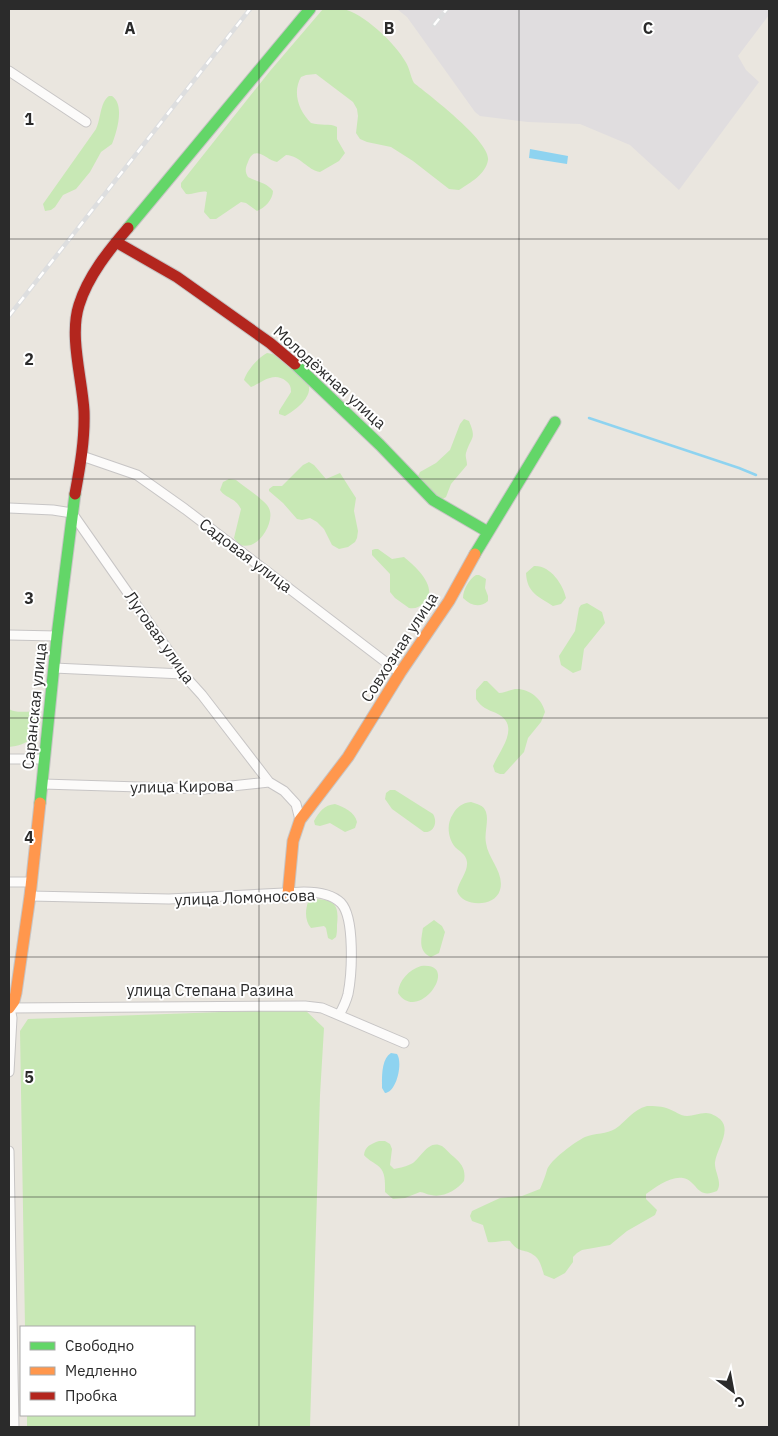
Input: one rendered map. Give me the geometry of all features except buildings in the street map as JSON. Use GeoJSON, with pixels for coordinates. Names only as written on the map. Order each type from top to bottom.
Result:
{"type":"FeatureCollection","features":[{"type":"Feature","properties":{"kind":"street","name":"Саранская улица"},"geometry":{"type":"LineString","coordinates":[[9,1072],[12,1018],[9,1008],[14,1001],[16,993],[30,896],[57,636],[72,513],[82,456],[84,413],[76,342],[76,317],[79,304],[98,267],[116,242],[310,9]]}},
{"type":"Feature","properties":{"kind":"street"},"geometry":{"type":"LineString","coordinates":[[9,72],[86,122]]}},
{"type":"Feature","properties":{"kind":"street","name":"Молодёжная улица"},"geometry":{"type":"LineString","coordinates":[[116,242],[176,276],[270,343],[299,367],[380,444],[433,500],[488,532]]}},
{"type":"Feature","properties":{"kind":"street","name":"Совхозная улица"},"geometry":{"type":"LineString","coordinates":[[288,894],[293,842],[300,820],[348,757],[400,673],[449,601],[488,532],[555,422]]}},
{"type":"Feature","properties":{"kind":"street","name":"Садовая улица"},"geometry":{"type":"LineString","coordinates":[[82,456],[137,475],[185,509],[400,673]]}},
{"type":"Feature","properties":{"kind":"street"},"geometry":{"type":"LineString","coordinates":[[9,508],[72,513]]}},
{"type":"Feature","properties":{"kind":"street","name":"Луговая улица"},"geometry":{"type":"LineString","coordinates":[[72,513],[165,645],[183,674],[269,782]]}},
{"type":"Feature","properties":{"kind":"street"},"geometry":{"type":"LineString","coordinates":[[9,635],[57,636]]}},
{"type":"Feature","properties":{"kind":"street"},"geometry":{"type":"LineString","coordinates":[[54,668],[183,674]]}},
{"type":"Feature","properties":{"kind":"street"},"geometry":{"type":"LineString","coordinates":[[9,759],[45,759]]}},
{"type":"Feature","properties":{"kind":"street"},"geometry":{"type":"LineString","coordinates":[[269,782],[284,790],[296,804],[300,820]]}},
{"type":"Feature","properties":{"kind":"street","name":"улица Кирова"},"geometry":{"type":"LineString","coordinates":[[43,784],[204,789],[269,782]]}},
{"type":"Feature","properties":{"kind":"street"},"geometry":{"type":"LineString","coordinates":[[9,882],[31,882]]}},
{"type":"Feature","properties":{"kind":"street","name":"улица Ломоносова"},"geometry":{"type":"LineString","coordinates":[[30,896],[169,899],[304,892],[321,893],[340,902],[345,910],[352,944],[348,994],[339,1015]]}},
{"type":"Feature","properties":{"kind":"street","name":"улица Степана Разина"},"geometry":{"type":"LineString","coordinates":[[9,1008],[305,1006],[322,1008],[404,1042]]}},
{"type":"Feature","properties":{"kind":"street"},"geometry":{"type":"LineString","coordinates":[[9,1151],[14,1427]]}},
{"type":"Feature","properties":{"kind":"shaded area"},"geometry":{"type":"Polygon","coordinates":[[[397,9],[769,9],[769,15],[738,56],[746,70],[759,82],[679,190],[630,145],[580,124],[528,122],[480,116],[475,112],[407,17],[397,9]]]}},
{"type":"Feature","properties":{"kind":"green space"},"geometry":{"type":"Polygon","coordinates":[[[323,9],[351,11],[378,30],[401,54],[414,83],[458,119],[480,142],[486,152],[487,165],[477,178],[459,190],[449,189],[413,161],[391,147],[360,139],[356,133],[358,116],[353,102],[316,74],[306,75],[301,77],[297,89],[298,102],[303,113],[311,123],[337,127],[337,139],[345,153],[339,161],[320,172],[311,169],[300,160],[291,156],[286,155],[277,162],[261,154],[254,154],[247,164],[246,173],[248,177],[264,184],[273,191],[268,203],[257,211],[246,203],[241,202],[216,219],[210,219],[204,212],[207,192],[186,194],[181,187],[181,183],[270,71],[323,9]]]}},
{"type":"Feature","properties":{"kind":"green space"},"geometry":{"type":"Polygon","coordinates":[[[109,96],[116,100],[119,112],[118,125],[112,144],[101,152],[90,172],[76,189],[63,195],[51,210],[45,211],[43,204],[96,129],[102,106],[109,96]]]}},
{"type":"Feature","properties":{"kind":"green space"},"geometry":{"type":"Polygon","coordinates":[[[267,353],[273,354],[285,361],[309,386],[308,395],[305,400],[285,416],[279,414],[279,411],[291,392],[287,382],[281,378],[272,377],[251,387],[244,380],[253,365],[267,353]]]}},
{"type":"Feature","properties":{"kind":"green space"},"geometry":{"type":"Polygon","coordinates":[[[464,419],[469,421],[473,435],[466,453],[467,465],[451,484],[446,497],[441,500],[420,481],[418,476],[420,472],[436,463],[450,450],[460,424],[464,419]]]}},
{"type":"Feature","properties":{"kind":"green space"},"geometry":{"type":"Polygon","coordinates":[[[309,462],[326,479],[340,473],[356,498],[354,511],[358,531],[357,538],[348,547],[339,549],[332,545],[324,529],[317,522],[310,518],[297,519],[269,491],[273,486],[282,486],[303,465],[309,462]]]}},
{"type":"Feature","properties":{"kind":"green space"},"geometry":{"type":"Polygon","coordinates":[[[229,479],[236,480],[252,492],[270,510],[269,522],[264,534],[256,543],[251,545],[239,545],[234,538],[241,509],[236,502],[220,490],[223,482],[229,479]]]}},
{"type":"Feature","properties":{"kind":"green space"},"geometry":{"type":"Polygon","coordinates":[[[378,549],[392,559],[404,557],[424,578],[428,584],[428,597],[419,607],[409,608],[390,592],[390,574],[372,555],[372,550],[378,549]]]}},
{"type":"Feature","properties":{"kind":"green space"},"geometry":{"type":"Polygon","coordinates":[[[534,566],[550,572],[559,581],[566,598],[561,604],[553,606],[531,590],[526,573],[534,566]]]}},
{"type":"Feature","properties":{"kind":"green space"},"geometry":{"type":"Polygon","coordinates":[[[479,575],[486,579],[485,588],[488,601],[482,605],[476,605],[466,601],[463,595],[465,588],[473,577],[479,575]]]}},
{"type":"Feature","properties":{"kind":"green space"},"geometry":{"type":"Polygon","coordinates":[[[587,603],[602,612],[605,623],[584,649],[581,670],[573,673],[561,665],[559,656],[575,631],[579,608],[587,603]]]}},
{"type":"Feature","properties":{"kind":"green space"},"geometry":{"type":"Polygon","coordinates":[[[484,681],[487,681],[499,693],[515,689],[529,692],[538,698],[545,712],[541,722],[528,738],[524,752],[504,774],[495,772],[493,766],[507,738],[507,724],[504,718],[485,708],[476,699],[476,690],[484,681]]]}},
{"type":"Feature","properties":{"kind":"green space"},"geometry":{"type":"Polygon","coordinates":[[[9,709],[17,712],[41,713],[41,720],[32,738],[22,744],[9,747],[9,709]]]}},
{"type":"Feature","properties":{"kind":"green space"},"geometry":{"type":"Polygon","coordinates":[[[390,790],[395,790],[433,814],[435,823],[433,829],[424,832],[392,809],[385,799],[386,793],[390,790]]]}},
{"type":"Feature","properties":{"kind":"green space"},"geometry":{"type":"Polygon","coordinates":[[[471,802],[482,806],[486,812],[487,849],[498,872],[501,884],[497,896],[492,900],[478,903],[465,900],[457,891],[467,862],[464,855],[455,847],[449,835],[449,822],[456,809],[462,804],[471,802]]]}},
{"type":"Feature","properties":{"kind":"green space"},"geometry":{"type":"Polygon","coordinates":[[[335,804],[345,808],[354,815],[357,822],[355,828],[345,832],[330,823],[320,826],[315,825],[314,821],[322,810],[335,804]]]}},
{"type":"Feature","properties":{"kind":"green space"},"geometry":{"type":"Polygon","coordinates":[[[316,899],[328,901],[335,905],[337,909],[337,934],[332,940],[328,938],[324,926],[311,928],[308,922],[306,912],[308,902],[316,899]]]}},
{"type":"Feature","properties":{"kind":"green space"},"geometry":{"type":"Polygon","coordinates":[[[434,920],[442,926],[445,932],[439,953],[431,957],[424,952],[421,941],[423,928],[434,920]]]}},
{"type":"Feature","properties":{"kind":"green space"},"geometry":{"type":"Polygon","coordinates":[[[421,966],[433,967],[438,973],[437,981],[433,990],[425,997],[416,1002],[407,1001],[398,993],[400,984],[412,970],[421,966]]]}},
{"type":"Feature","properties":{"kind":"green space"},"geometry":{"type":"Polygon","coordinates":[[[304,1009],[324,1028],[320,1095],[310,1427],[27,1427],[27,1416],[195,1416],[195,1326],[25,1326],[20,1031],[28,1019],[304,1009]]]}},
{"type":"Feature","properties":{"kind":"green space"},"geometry":{"type":"Polygon","coordinates":[[[647,1106],[664,1107],[684,1116],[708,1113],[720,1119],[725,1128],[715,1162],[719,1181],[717,1191],[710,1193],[701,1192],[692,1183],[683,1178],[663,1183],[646,1194],[646,1199],[657,1210],[655,1215],[627,1231],[610,1245],[582,1250],[577,1253],[565,1273],[554,1279],[544,1275],[540,1262],[535,1256],[516,1248],[510,1241],[488,1242],[483,1225],[472,1221],[470,1216],[472,1211],[500,1198],[522,1196],[540,1189],[549,1166],[563,1152],[585,1137],[615,1129],[633,1113],[647,1106]]]}},
{"type":"Feature","properties":{"kind":"green space"},"geometry":{"type":"Polygon","coordinates":[[[379,1141],[385,1141],[390,1144],[392,1149],[390,1165],[394,1169],[413,1163],[433,1145],[442,1146],[461,1165],[464,1170],[464,1181],[454,1190],[445,1194],[436,1196],[420,1192],[405,1198],[393,1199],[385,1192],[382,1170],[364,1155],[367,1147],[379,1141]]]}},
{"type":"Feature","properties":{"kind":"water"},"geometry":{"type":"Polygon","coordinates":[[[530,149],[568,156],[567,164],[529,158],[530,149]]]}},
{"type":"Feature","properties":{"kind":"water"},"geometry":{"type":"Polygon","coordinates":[[[391,1053],[397,1054],[399,1058],[399,1070],[393,1088],[385,1093],[382,1088],[383,1069],[385,1060],[391,1053]]]}},
{"type":"Feature","properties":{"kind":"waterway"},"geometry":{"type":"LineString","coordinates":[[589,418],[756,475]]}},
{"type":"Feature","properties":{"kind":"railway"},"geometry":{"type":"LineString","coordinates":[[9,316],[250,9]]}},
{"type":"Feature","properties":{"kind":"railway"},"geometry":{"type":"LineString","coordinates":[[434,25],[447,9]]}},
{"type":"Feature","properties":{"kind":"traffic: fast"},"geometry":{"type":"LineString","coordinates":[[128,228],[310,9]]}},
{"type":"Feature","properties":{"kind":"traffic: fast"},"geometry":{"type":"LineString","coordinates":[[295,364],[380,445],[433,500],[488,532]]}},
{"type":"Feature","properties":{"kind":"traffic: fast"},"geometry":{"type":"LineString","coordinates":[[475,554],[555,422]]}},
{"type":"Feature","properties":{"kind":"traffic: fast"},"geometry":{"type":"LineString","coordinates":[[40,803],[57,636],[75,494]]}},
{"type":"Feature","properties":{"kind":"traffic: slow"},"geometry":{"type":"LineString","coordinates":[[288,894],[293,841],[300,820],[348,757],[400,673],[449,601],[475,554]]}},
{"type":"Feature","properties":{"kind":"traffic: slow"},"geometry":{"type":"LineString","coordinates":[[9,1008],[14,1001],[16,993],[30,896],[40,803]]}},
{"type":"Feature","properties":{"kind":"traffic: jam"},"geometry":{"type":"LineString","coordinates":[[75,494],[84,432],[83,398],[75,330],[76,317],[83,294],[93,274],[128,228]]}},
{"type":"Feature","properties":{"kind":"traffic: jam"},"geometry":{"type":"LineString","coordinates":[[116,242],[177,277],[270,343],[295,364]]}}]}
